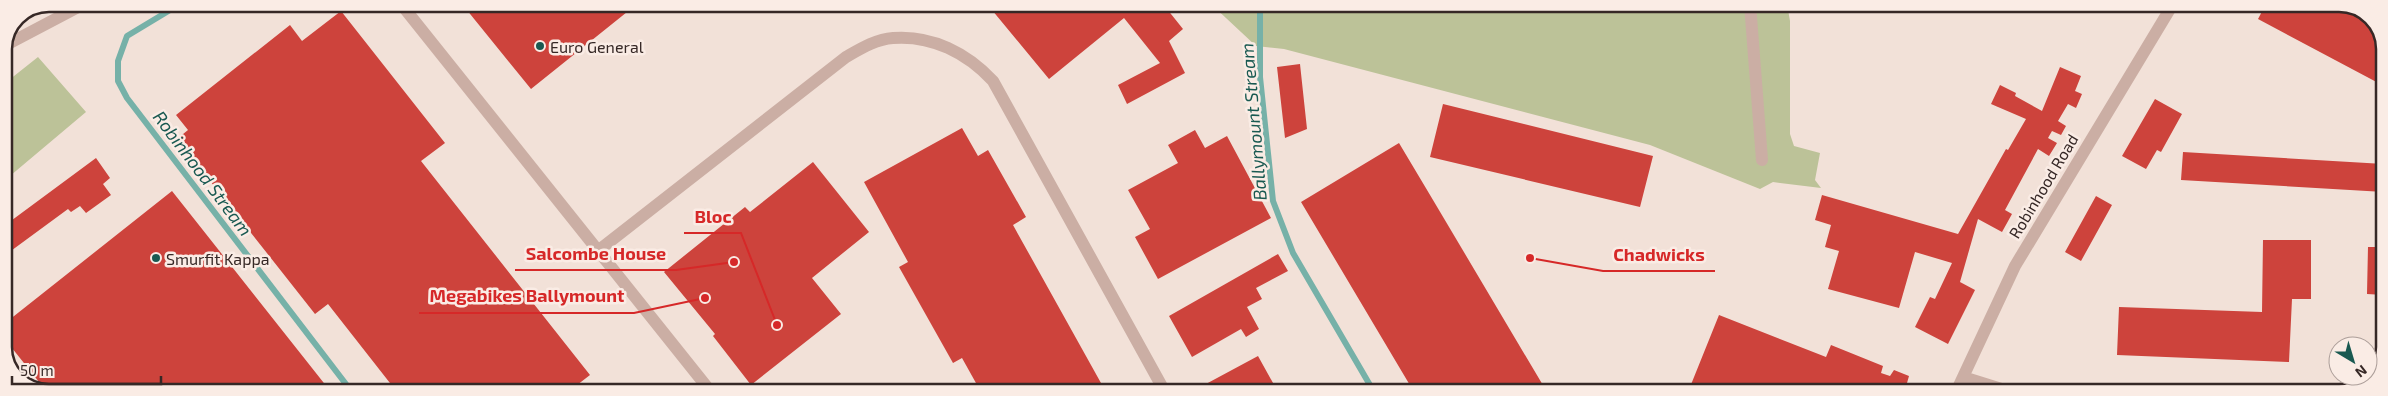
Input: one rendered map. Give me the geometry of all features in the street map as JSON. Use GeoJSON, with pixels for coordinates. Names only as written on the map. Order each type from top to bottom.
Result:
{"type":"FeatureCollection","features":[{"type":"Feature","properties":{"kind":"street"},"geometry":{"type":"LineString","coordinates":[[13,41],[67,13]]}},
{"type":"Feature","properties":{"kind":"street"},"geometry":{"type":"LineString","coordinates":[[408,13],[704,383]]}},
{"type":"Feature","properties":{"kind":"street"},"geometry":{"type":"LineString","coordinates":[[1751,13],[1762,160]]}},
{"type":"Feature","properties":{"kind":"street","name":"Robinhood Road"},"geometry":{"type":"LineString","coordinates":[[1960,384],[2016,266],[2168,13]]}},
{"type":"Feature","properties":{"kind":"street"},"geometry":{"type":"LineString","coordinates":[[599,250],[846,57],[867,44],[892,38],[938,44],[968,57],[993,81],[1160,383]]}},
{"type":"Feature","properties":{"kind":"street"},"geometry":{"type":"LineString","coordinates":[[1963,376],[1987,384]]}},
{"type":"Feature","properties":{"kind":"green space"},"geometry":{"type":"Polygon","coordinates":[[[1221,13],[1789,13],[1790,134],[1794,146],[1820,153],[1815,180],[1821,188],[1773,182],[1760,189],[1650,145],[1284,49],[1256,46],[1221,13]]]}},
{"type":"Feature","properties":{"kind":"green space"},"geometry":{"type":"Polygon","coordinates":[[[38,57],[86,112],[13,173],[13,77],[38,57]]]}},
{"type":"Feature","properties":{"kind":"building"},"geometry":{"type":"Polygon","coordinates":[[[338,13],[343,13],[445,143],[421,161],[590,375],[579,383],[390,383],[328,304],[315,314],[177,139],[188,130],[176,115],[290,25],[302,41],[338,13]]]}},
{"type":"Feature","properties":{"kind":"building","name":"Euro General"},"geometry":{"type":"Polygon","coordinates":[[[469,13],[626,13],[531,89],[469,13]]]}},
{"type":"Feature","properties":{"kind":"building"},"geometry":{"type":"Polygon","coordinates":[[[994,13],[1170,13],[1183,29],[1169,41],[1185,73],[1127,104],[1118,85],[1160,63],[1124,18],[1049,79],[994,13]]]}},
{"type":"Feature","properties":{"kind":"building"},"geometry":{"type":"Polygon","coordinates":[[[2261,13],[2343,13],[2355,16],[2365,23],[2372,33],[2375,47],[2375,81],[2258,19],[2261,13]]]}},
{"type":"Feature","properties":{"kind":"building"},"geometry":{"type":"Polygon","coordinates":[[[1300,64],[1307,129],[1285,138],[1277,67],[1300,64]]]}},
{"type":"Feature","properties":{"kind":"building"},"geometry":{"type":"Polygon","coordinates":[[[2060,67],[2081,76],[2075,91],[2082,94],[2076,108],[2068,104],[2058,121],[2066,126],[2061,135],[2052,131],[2048,138],[2057,143],[2049,156],[2038,149],[2005,210],[2012,214],[2002,232],[1978,219],[1960,282],[1975,290],[1948,344],[1915,327],[1930,297],[1935,299],[1952,263],[1915,252],[1899,308],[1828,289],[1839,251],[1825,247],[1831,225],[1815,220],[1822,195],[1958,234],[2006,149],[2008,150],[2026,119],[1991,104],[2000,85],[2016,93],[2015,96],[2042,111],[2060,67]]]}},
{"type":"Feature","properties":{"kind":"building"},"geometry":{"type":"Polygon","coordinates":[[[2155,99],[2182,114],[2161,152],[2157,150],[2146,169],[2122,156],[2155,99]]]}},
{"type":"Feature","properties":{"kind":"building"},"geometry":{"type":"Polygon","coordinates":[[[1443,104],[1653,156],[1640,207],[1430,157],[1443,104]]]}},
{"type":"Feature","properties":{"kind":"building"},"geometry":{"type":"Polygon","coordinates":[[[962,128],[978,156],[988,150],[1026,217],[1013,225],[1101,383],[976,383],[962,358],[953,363],[899,267],[908,262],[864,182],[962,128]]]}},
{"type":"Feature","properties":{"kind":"building"},"geometry":{"type":"Polygon","coordinates":[[[1195,130],[1205,148],[1227,136],[1271,218],[1158,279],[1135,237],[1150,229],[1128,190],[1178,163],[1168,145],[1195,130]]]}},
{"type":"Feature","properties":{"kind":"building"},"geometry":{"type":"Polygon","coordinates":[[[1399,143],[1542,384],[1409,384],[1301,202],[1399,143]]]}},
{"type":"Feature","properties":{"kind":"building"},"geometry":{"type":"Polygon","coordinates":[[[2183,152],[2375,163],[2375,191],[2181,180],[2183,152]]]}},
{"type":"Feature","properties":{"kind":"building"},"geometry":{"type":"Polygon","coordinates":[[[96,158],[110,178],[103,184],[111,195],[86,213],[80,206],[71,212],[68,209],[13,249],[13,219],[96,158]]]}},
{"type":"Feature","properties":{"kind":"building"},"geometry":{"type":"Polygon","coordinates":[[[813,162],[869,232],[812,278],[841,314],[753,383],[750,383],[713,336],[715,334],[664,272],[745,207],[750,212],[813,162]]]}},
{"type":"Feature","properties":{"kind":"building","name":"Smurfit Kappa"},"geometry":{"type":"Polygon","coordinates":[[[172,191],[324,383],[40,382],[13,349],[13,317],[172,191]]]}},
{"type":"Feature","properties":{"kind":"building"},"geometry":{"type":"Polygon","coordinates":[[[2096,196],[2112,205],[2081,261],[2065,252],[2096,196]]]}},
{"type":"Feature","properties":{"kind":"building"},"geometry":{"type":"Polygon","coordinates":[[[2263,240],[2311,240],[2311,299],[2292,299],[2289,362],[2117,355],[2119,307],[2262,312],[2263,240]]]}},
{"type":"Feature","properties":{"kind":"building"},"geometry":{"type":"Polygon","coordinates":[[[2368,247],[2375,247],[2375,294],[2367,294],[2368,247]]]}},
{"type":"Feature","properties":{"kind":"building"},"geometry":{"type":"Polygon","coordinates":[[[1278,254],[1288,271],[1256,288],[1262,299],[1247,307],[1259,329],[1246,337],[1241,329],[1192,357],[1169,316],[1278,254]]]}},
{"type":"Feature","properties":{"kind":"building"},"geometry":{"type":"Polygon","coordinates":[[[1719,315],[1826,357],[1831,345],[1883,366],[1881,373],[1890,376],[1894,370],[1909,376],[1907,383],[1909,384],[1691,384],[1719,315]]]}},
{"type":"Feature","properties":{"kind":"building"},"geometry":{"type":"Polygon","coordinates":[[[1258,356],[1273,384],[1207,384],[1258,356]]]}},
{"type":"Feature","properties":{"kind":"waterway","name":"Robinhood Stream"},"geometry":{"type":"LineString","coordinates":[[165,13],[127,36],[118,61],[118,81],[127,98],[345,383]]}},
{"type":"Feature","properties":{"kind":"waterway","name":"Ballymount Stream"},"geometry":{"type":"LineString","coordinates":[[1260,13],[1260,77],[1273,201],[1293,253],[1369,384]]}},
{"type":"Feature","properties":{"kind":"place","name":"Euro General"},"geometry":{"type":"Point","coordinates":[540,46]}},
{"type":"Feature","properties":{"kind":"place","name":"Smurfit Kappa"},"geometry":{"type":"Point","coordinates":[156,258]}},
{"type":"Feature","properties":{"kind":"place","name":"Chadwicks"},"geometry":{"type":"Point","coordinates":[1530,258]}},
{"type":"Feature","properties":{"kind":"place","name":"Salcombe House"},"geometry":{"type":"Point","coordinates":[734,262]}},
{"type":"Feature","properties":{"kind":"place","name":"Megabikes Ballymount"},"geometry":{"type":"Point","coordinates":[705,298]}},
{"type":"Feature","properties":{"kind":"place","name":"Bloc"},"geometry":{"type":"Point","coordinates":[777,325]}}]}
